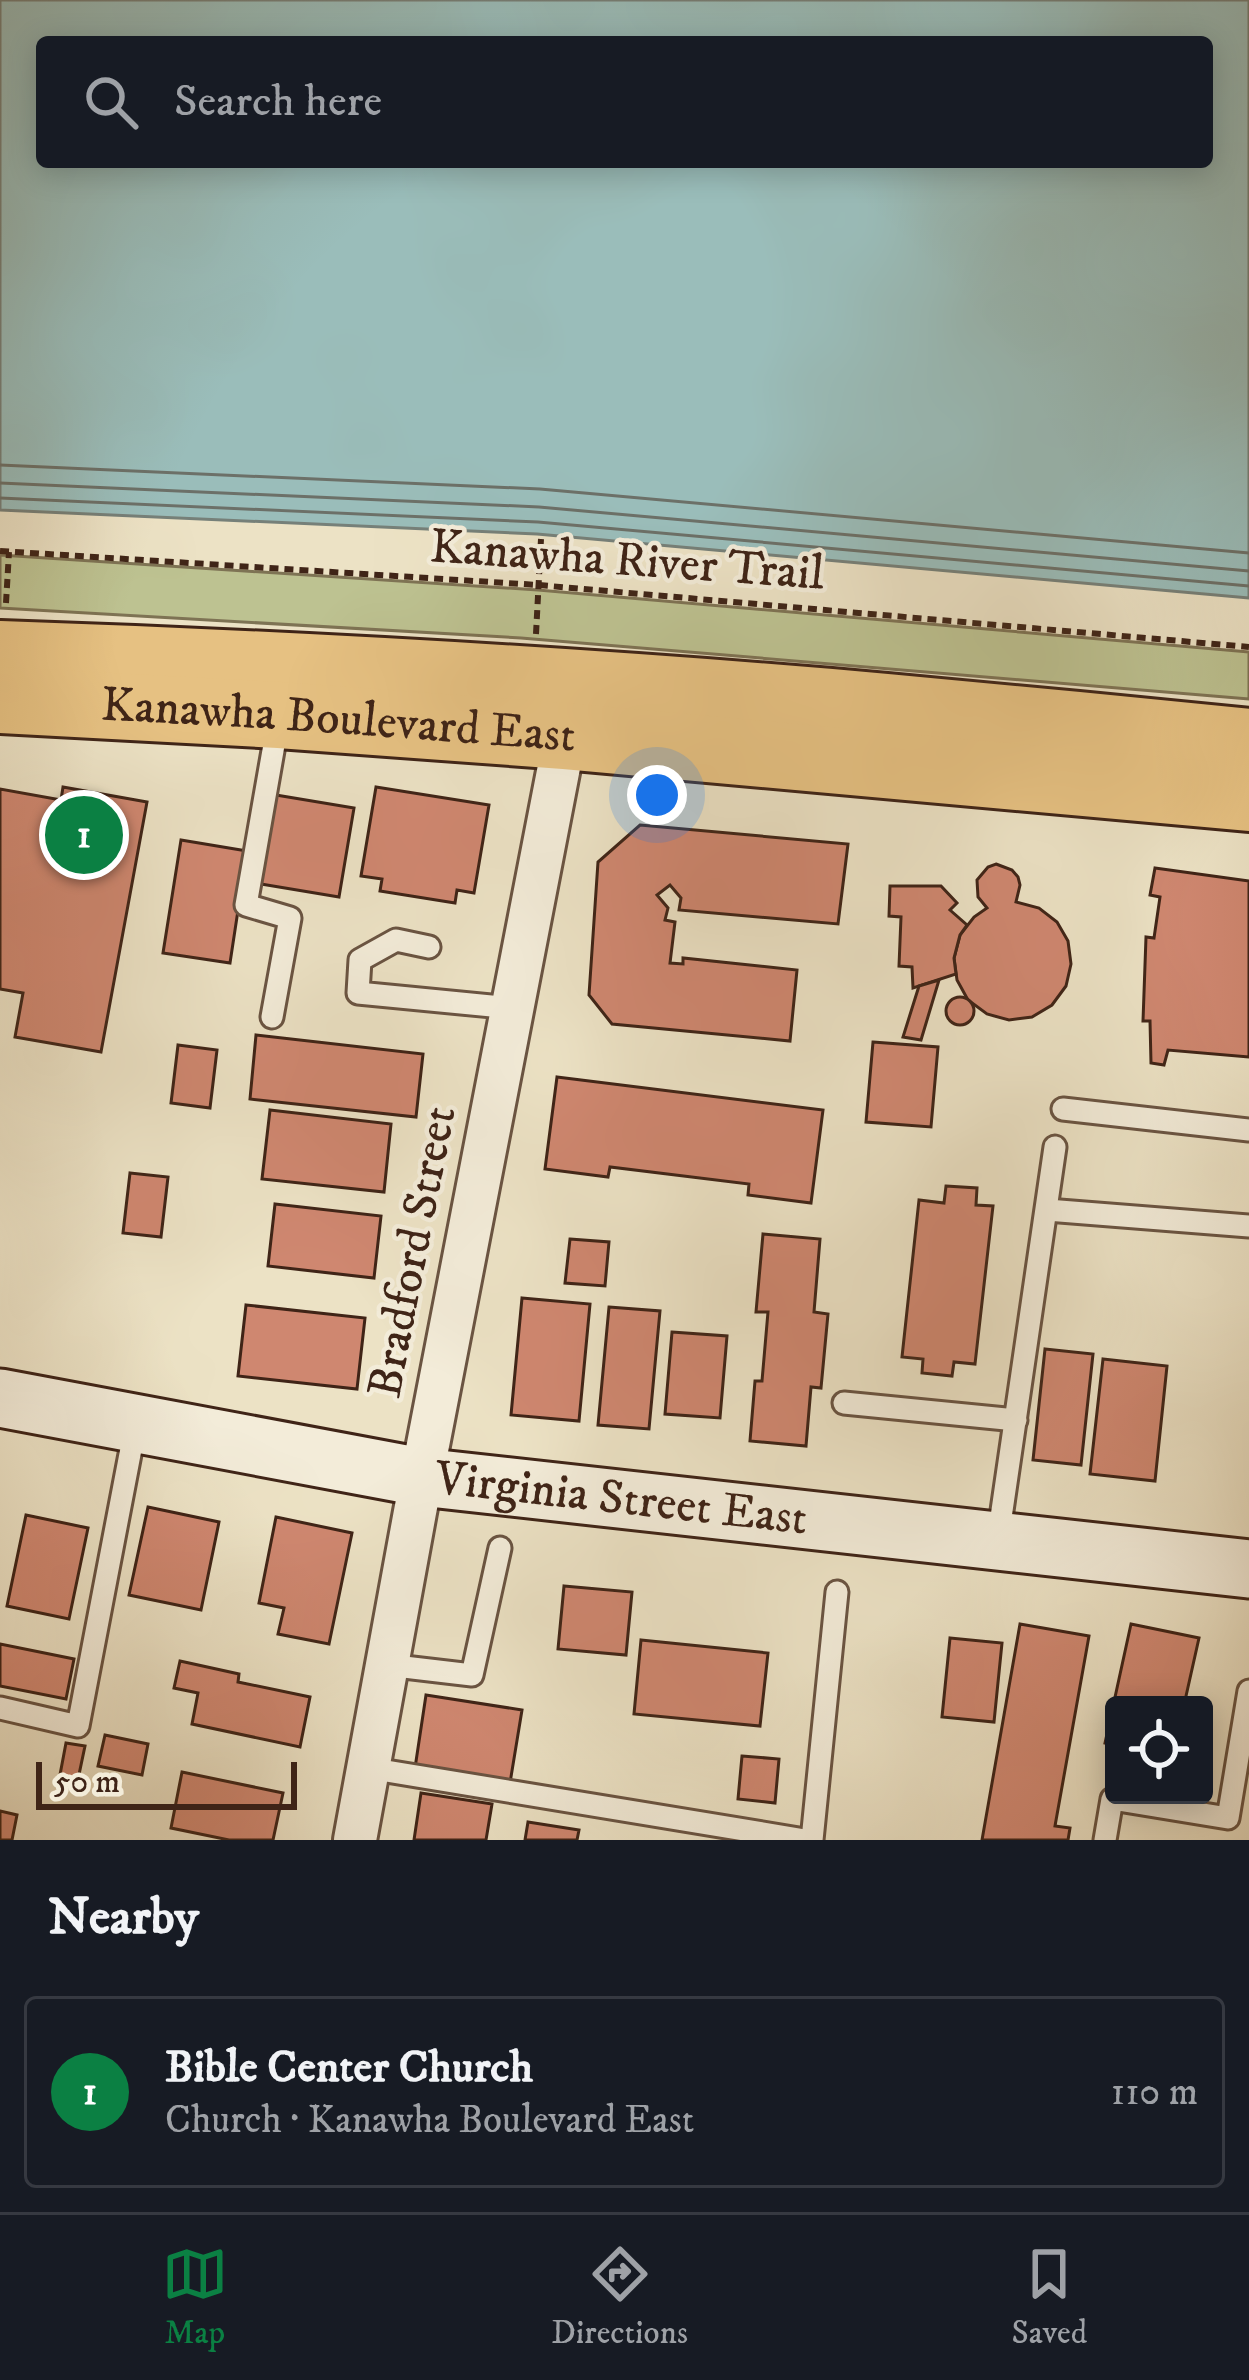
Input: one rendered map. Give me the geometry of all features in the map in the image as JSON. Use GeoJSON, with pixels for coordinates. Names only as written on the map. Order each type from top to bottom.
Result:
{"type":"FeatureCollection","features":[{"type":"Feature","properties":{"kind":"main road","name":"Kanawha Boulevard East"},"geometry":{"type":"LineString","coordinates":[[2,636],[199,661],[558,689],[887,707],[1249,742]]}},
{"type":"Feature","properties":{"kind":"main road","name":"Kanawha Boulevard East"},"geometry":{"type":"LineString","coordinates":[[0,700],[279,715],[558,689],[1249,798]]}},
{"type":"Feature","properties":{"kind":"main road","name":"Virginia Street East"},"geometry":{"type":"LineString","coordinates":[[0,1398],[422,1477],[1249,1569]]}},
{"type":"Feature","properties":{"kind":"street","name":"Bradford Street"},"geometry":{"type":"LineString","coordinates":[[355,1840],[512,1008],[558,689]]}},
{"type":"Feature","properties":{"kind":"lane"},"geometry":{"type":"LineString","coordinates":[[272,1017],[290,918],[246,905],[279,715]]}},
{"type":"Feature","properties":{"kind":"lane"},"geometry":{"type":"LineString","coordinates":[[429,947],[395,940],[360,960],[358,993],[512,1008]]}},
{"type":"Feature","properties":{"kind":"lane"},"geometry":{"type":"LineString","coordinates":[[1063,1109],[1249,1130]]}},
{"type":"Feature","properties":{"kind":"lane"},"geometry":{"type":"LineString","coordinates":[[998,1541],[1055,1147]]}},
{"type":"Feature","properties":{"kind":"lane"},"geometry":{"type":"LineString","coordinates":[[1047,1210],[1249,1226]]}},
{"type":"Feature","properties":{"kind":"lane"},"geometry":{"type":"LineString","coordinates":[[844,1403],[1016,1420]]}},
{"type":"Feature","properties":{"kind":"lane"},"geometry":{"type":"LineString","coordinates":[[0,1708],[77,1726],[136,1424]]}},
{"type":"Feature","properties":{"kind":"lane"},"geometry":{"type":"LineString","coordinates":[[387,1665],[472,1675],[500,1548]]}},
{"type":"Feature","properties":{"kind":"lane"},"geometry":{"type":"LineString","coordinates":[[368,1768],[808,1840],[837,1592]]}},
{"type":"Feature","properties":{"kind":"lane"},"geometry":{"type":"LineString","coordinates":[[1105,1840],[1112,1799],[1228,1818],[1249,1691]]}},
{"type":"Feature","properties":{"kind":"path"},"geometry":{"type":"LineString","coordinates":[[541,539],[538,585],[558,689]]}},
{"type":"Feature","properties":{"kind":"path"},"geometry":{"type":"LineString","coordinates":[[2,636],[4,552]]}},
{"type":"Feature","properties":{"kind":"path","name":"Kanawha River Trail"},"geometry":{"type":"LineString","coordinates":[[4,552],[538,585],[1249,647]]}},
{"type":"Feature","properties":{"kind":"green space"},"geometry":{"type":"Polygon","coordinates":[[[0,555],[538,590],[1249,652],[1249,699],[521,638],[0,608],[0,555]]]}},
{"type":"Feature","properties":{"kind":"water"},"geometry":{"type":"Polygon","coordinates":[[[0,0],[1249,0],[1249,598],[537,534],[0,510],[0,0]]]}},
{"type":"Feature","properties":{"kind":"building"},"geometry":{"type":"Polygon","coordinates":[[[63,787],[147,802],[101,1052],[15,1037],[23,993],[0,989],[0,789],[61,800],[63,787]]]}},
{"type":"Feature","properties":{"kind":"building"},"geometry":{"type":"Polygon","coordinates":[[[376,787],[489,805],[474,893],[457,890],[455,903],[380,891],[382,879],[361,876],[376,787]]]}},
{"type":"Feature","properties":{"kind":"building"},"geometry":{"type":"Polygon","coordinates":[[[276,795],[354,808],[339,897],[261,884],[276,795]]]}},
{"type":"Feature","properties":{"kind":"building"},"geometry":{"type":"Polygon","coordinates":[[[640,825],[848,844],[838,924],[679,910],[681,898],[670,885],[657,895],[668,908],[665,920],[675,922],[670,963],[683,964],[683,958],[797,970],[790,1041],[612,1024],[589,995],[598,862],[640,825]]]}},
{"type":"Feature","properties":{"kind":"building"},"geometry":{"type":"Polygon","coordinates":[[[181,840],[247,851],[230,963],[163,953],[181,840]]]}},
{"type":"Feature","properties":{"kind":"building"},"geometry":{"type":"Polygon","coordinates":[[[996,864],[1018,877],[1016,902],[1039,908],[1057,922],[1068,941],[1071,964],[1066,986],[1052,1005],[1032,1017],[1009,1020],[987,1014],[968,1000],[957,980],[954,958],[960,935],[987,908],[978,897],[977,880],[996,864]]]}},
{"type":"Feature","properties":{"kind":"building"},"geometry":{"type":"Polygon","coordinates":[[[1155,868],[1249,881],[1249,1057],[1168,1050],[1164,1065],[1151,1063],[1150,1021],[1143,1021],[1146,937],[1154,938],[1160,897],[1150,895],[1155,868]]]}},
{"type":"Feature","properties":{"kind":"building"},"geometry":{"type":"Polygon","coordinates":[[[890,886],[941,886],[957,903],[950,910],[967,925],[954,958],[956,974],[913,988],[912,967],[899,966],[901,917],[889,916],[890,886]]]}},
{"type":"Feature","properties":{"kind":"building"},"geometry":{"type":"Polygon","coordinates":[[[939,980],[921,1040],[903,1037],[919,986],[939,980]]]}},
{"type":"Feature","properties":{"kind":"building"},"geometry":{"type":"Polygon","coordinates":[[[960,997],[970,1001],[974,1011],[970,1021],[960,1025],[950,1021],[946,1011],[950,1001],[960,997]]]}},
{"type":"Feature","properties":{"kind":"building"},"geometry":{"type":"Polygon","coordinates":[[[256,1035],[423,1054],[416,1117],[250,1099],[256,1035]]]}},
{"type":"Feature","properties":{"kind":"building"},"geometry":{"type":"Polygon","coordinates":[[[873,1042],[938,1047],[931,1127],[866,1122],[873,1042]]]}},
{"type":"Feature","properties":{"kind":"building"},"geometry":{"type":"Polygon","coordinates":[[[178,1045],[217,1050],[210,1108],[171,1103],[178,1045]]]}},
{"type":"Feature","properties":{"kind":"building"},"geometry":{"type":"Polygon","coordinates":[[[557,1077],[823,1110],[811,1203],[748,1195],[749,1184],[610,1167],[608,1177],[545,1169],[557,1077]]]}},
{"type":"Feature","properties":{"kind":"building"},"geometry":{"type":"Polygon","coordinates":[[[270,1110],[391,1124],[384,1192],[262,1179],[270,1110]]]}},
{"type":"Feature","properties":{"kind":"building"},"geometry":{"type":"Polygon","coordinates":[[[130,1173],[168,1177],[161,1237],[123,1233],[130,1173]]]}},
{"type":"Feature","properties":{"kind":"building"},"geometry":{"type":"Polygon","coordinates":[[[946,1186],[977,1188],[976,1205],[993,1206],[975,1364],[954,1362],[952,1376],[922,1373],[923,1359],[902,1357],[919,1200],[944,1203],[946,1186]]]}},
{"type":"Feature","properties":{"kind":"building"},"geometry":{"type":"Polygon","coordinates":[[[275,1204],[381,1216],[374,1278],[268,1266],[275,1204]]]}},
{"type":"Feature","properties":{"kind":"building"},"geometry":{"type":"Polygon","coordinates":[[[763,1234],[820,1239],[814,1312],[828,1314],[821,1388],[811,1387],[806,1446],[750,1441],[768,1312],[756,1312],[763,1234]]]}},
{"type":"Feature","properties":{"kind":"building"},"geometry":{"type":"Polygon","coordinates":[[[570,1239],[609,1242],[605,1286],[565,1283],[570,1239]]]}},
{"type":"Feature","properties":{"kind":"building"},"geometry":{"type":"Polygon","coordinates":[[[522,1298],[590,1304],[579,1421],[511,1415],[522,1298]]]}},
{"type":"Feature","properties":{"kind":"building"},"geometry":{"type":"Polygon","coordinates":[[[246,1305],[365,1318],[357,1389],[238,1376],[246,1305]]]}},
{"type":"Feature","properties":{"kind":"building"},"geometry":{"type":"Polygon","coordinates":[[[609,1307],[660,1311],[649,1429],[598,1425],[609,1307]]]}},
{"type":"Feature","properties":{"kind":"building"},"geometry":{"type":"Polygon","coordinates":[[[672,1332],[727,1336],[720,1418],[665,1414],[672,1332]]]}},
{"type":"Feature","properties":{"kind":"building"},"geometry":{"type":"Polygon","coordinates":[[[1045,1349],[1093,1354],[1081,1465],[1033,1460],[1045,1349]]]}},
{"type":"Feature","properties":{"kind":"building"},"geometry":{"type":"Polygon","coordinates":[[[1103,1359],[1167,1366],[1155,1481],[1090,1474],[1103,1359]]]}},
{"type":"Feature","properties":{"kind":"building"},"geometry":{"type":"Polygon","coordinates":[[[148,1507],[219,1522],[201,1610],[129,1595],[148,1507]]]}},
{"type":"Feature","properties":{"kind":"building"},"geometry":{"type":"Polygon","coordinates":[[[26,1515],[88,1528],[69,1619],[7,1606],[26,1515]]]}},
{"type":"Feature","properties":{"kind":"building"},"geometry":{"type":"Polygon","coordinates":[[[276,1517],[352,1533],[329,1644],[278,1634],[284,1608],[259,1603],[276,1517]]]}},
{"type":"Feature","properties":{"kind":"building"},"geometry":{"type":"Polygon","coordinates":[[[564,1586],[632,1592],[626,1655],[558,1649],[564,1586]]]}},
{"type":"Feature","properties":{"kind":"building"},"geometry":{"type":"Polygon","coordinates":[[[1020,1624],[1089,1636],[1055,1826],[1070,1828],[1068,1840],[982,1840],[1020,1624]]]}},
{"type":"Feature","properties":{"kind":"building"},"geometry":{"type":"Polygon","coordinates":[[[1131,1624],[1199,1638],[1186,1696],[1115,1696],[1131,1624]]]}},
{"type":"Feature","properties":{"kind":"building"},"geometry":{"type":"Polygon","coordinates":[[[950,1638],[1002,1643],[994,1722],[942,1717],[950,1638]]]}},
{"type":"Feature","properties":{"kind":"building"},"geometry":{"type":"Polygon","coordinates":[[[641,1640],[768,1653],[760,1726],[634,1714],[641,1640]]]}},
{"type":"Feature","properties":{"kind":"building"},"geometry":{"type":"Polygon","coordinates":[[[0,1644],[74,1659],[66,1699],[0,1686],[0,1644]]]}},
{"type":"Feature","properties":{"kind":"building"},"geometry":{"type":"Polygon","coordinates":[[[180,1661],[239,1674],[238,1682],[310,1697],[300,1747],[192,1724],[198,1693],[174,1688],[180,1661]]]}},
{"type":"Feature","properties":{"kind":"building"},"geometry":{"type":"Polygon","coordinates":[[[426,1695],[522,1710],[510,1783],[415,1768],[426,1695]]]}},
{"type":"Feature","properties":{"kind":"building"},"geometry":{"type":"Polygon","coordinates":[[[105,1735],[148,1744],[142,1775],[98,1766],[105,1735]]]}},
{"type":"Feature","properties":{"kind":"building"},"geometry":{"type":"Polygon","coordinates":[[[66,1743],[85,1746],[77,1784],[59,1780],[66,1743]]]}},
{"type":"Feature","properties":{"kind":"building"},"geometry":{"type":"Polygon","coordinates":[[[742,1756],[779,1759],[775,1803],[738,1799],[742,1756]]]}},
{"type":"Feature","properties":{"kind":"building"},"geometry":{"type":"Polygon","coordinates":[[[182,1772],[283,1793],[273,1840],[229,1840],[171,1828],[182,1772]]]}},
{"type":"Feature","properties":{"kind":"building"},"geometry":{"type":"Polygon","coordinates":[[[421,1793],[492,1804],[486,1840],[414,1840],[421,1793]]]}},
{"type":"Feature","properties":{"kind":"building"},"geometry":{"type":"Polygon","coordinates":[[[0,1811],[17,1815],[12,1840],[0,1840],[0,1811]]]}},
{"type":"Feature","properties":{"kind":"building"},"geometry":{"type":"Polygon","coordinates":[[[528,1822],[579,1830],[577,1840],[525,1840],[528,1822]]]}},
{"type":"Feature","properties":{"kind":"place","name":"Bible Center Church"},"geometry":{"type":"Point","coordinates":[84,835]}}]}
